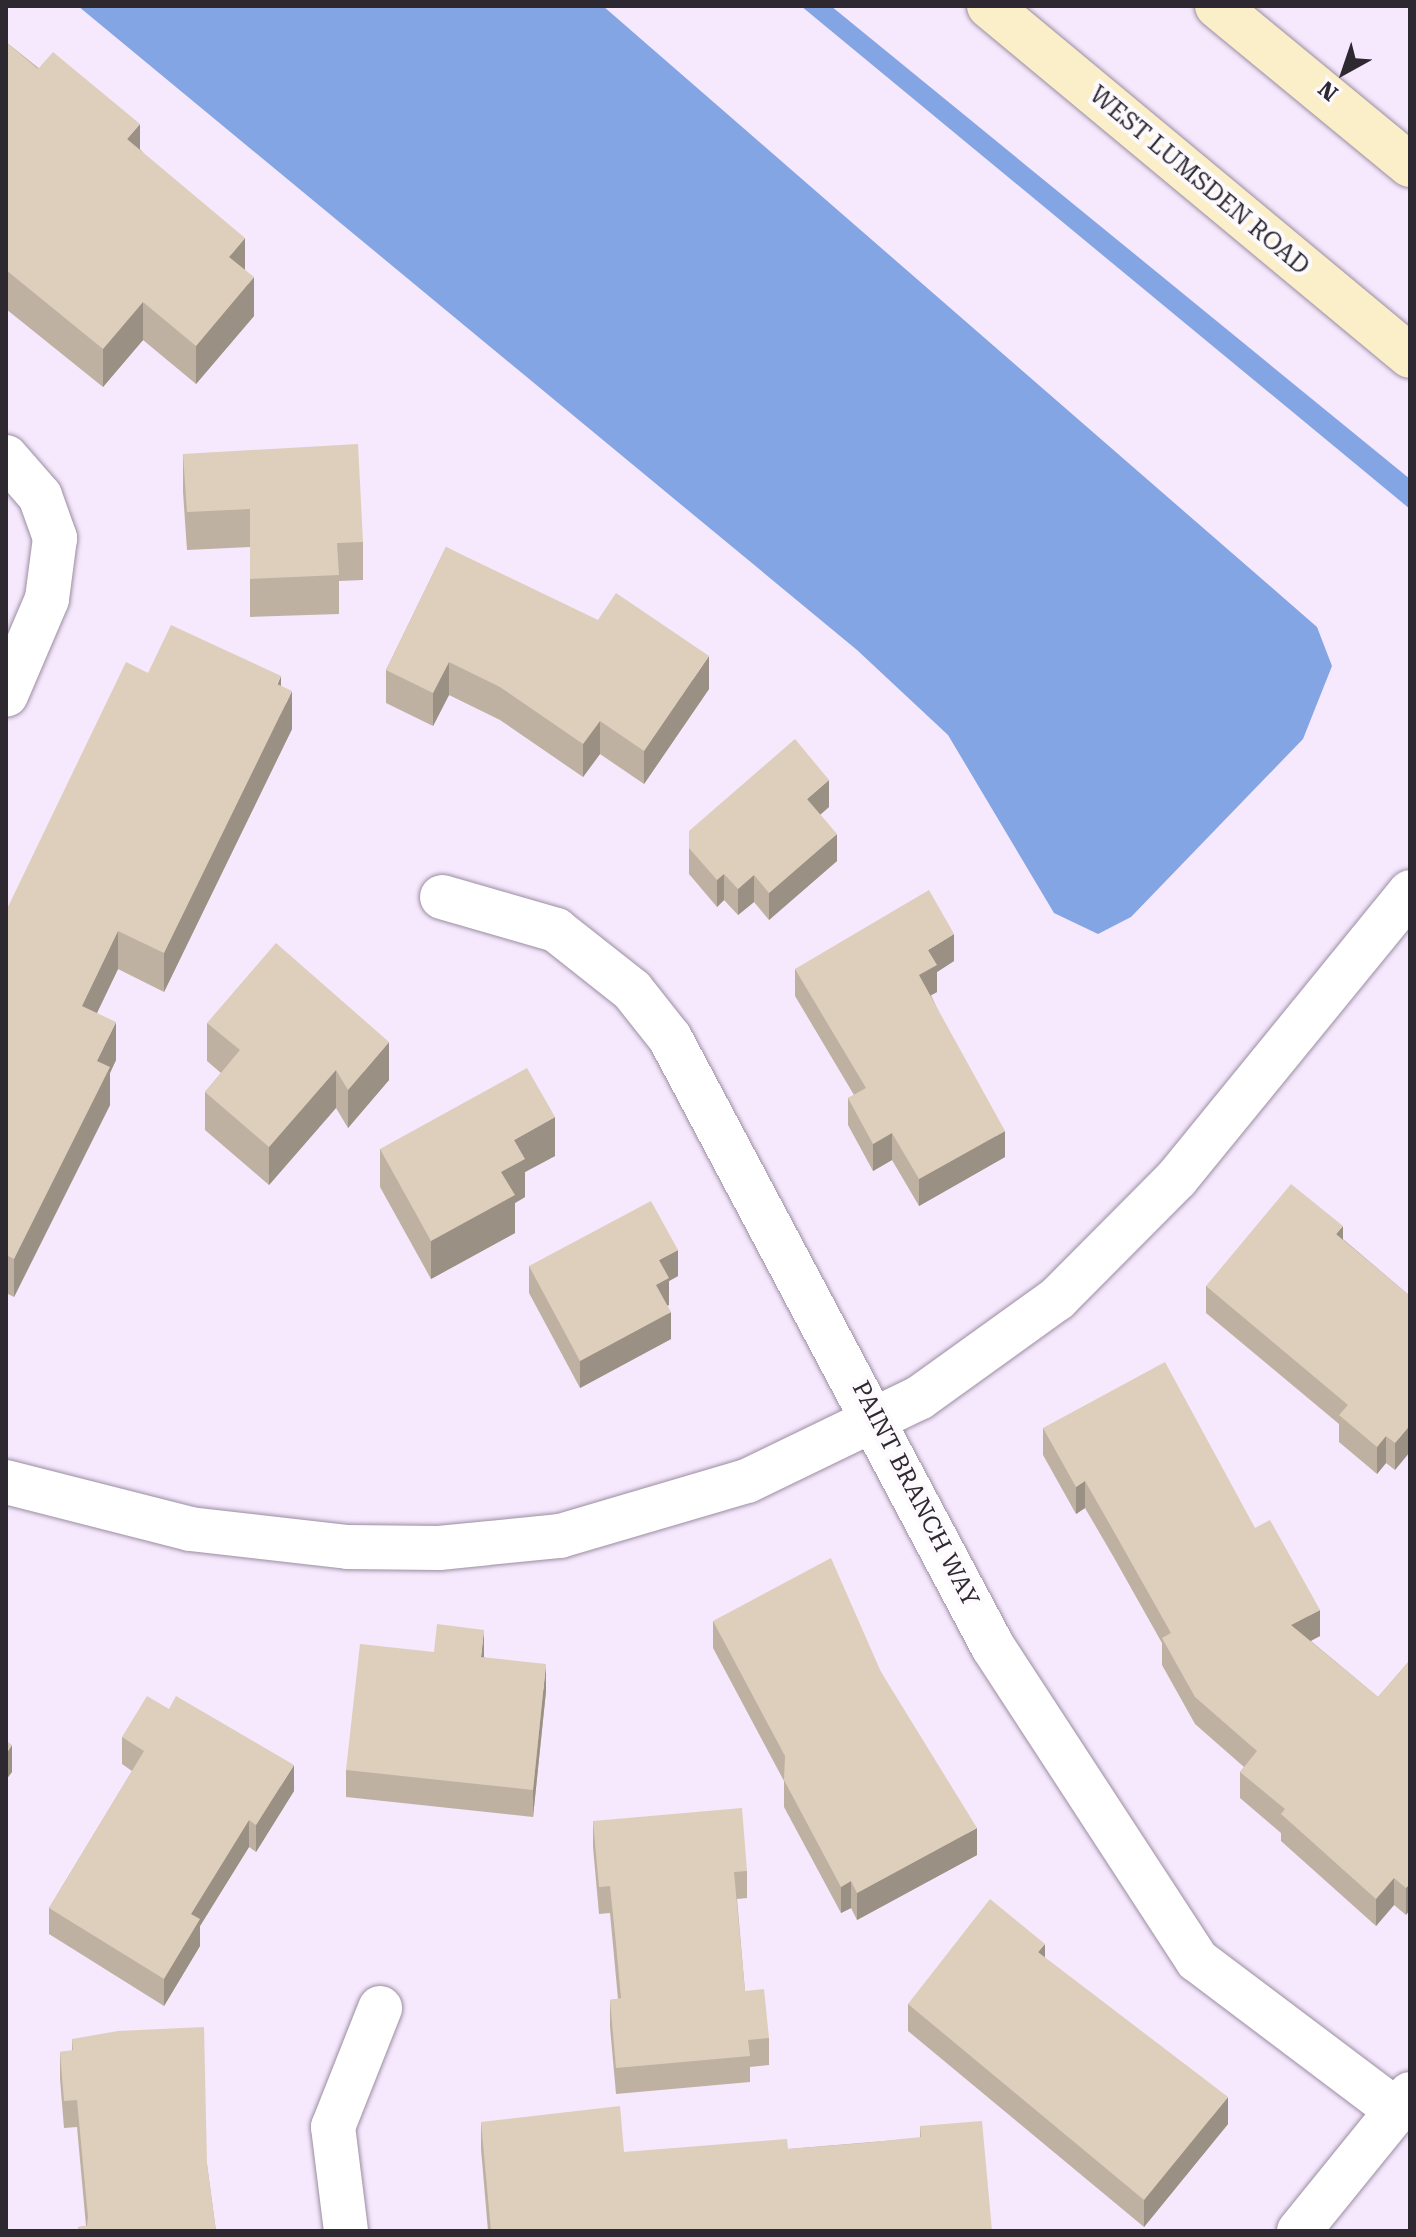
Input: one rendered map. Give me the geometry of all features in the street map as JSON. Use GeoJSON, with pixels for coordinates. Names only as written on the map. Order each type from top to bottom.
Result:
{"type":"FeatureCollection","features":[{"type":"Feature","properties":{"kind":"main road","name":"WEST LUMSDEN ROAD"},"geometry":{"type":"LineString","coordinates":[[989,6],[1410,356]]}},
{"type":"Feature","properties":{"kind":"main road"},"geometry":{"type":"LineString","coordinates":[[1217,6],[1410,165]]}},
{"type":"Feature","properties":{"kind":"street"},"geometry":{"type":"LineString","coordinates":[[6,457],[40,496],[55,538],[47,599],[6,695]]}},
{"type":"Feature","properties":{"kind":"street"},"geometry":{"type":"LineString","coordinates":[[6,1482],[190,1529],[348,1547],[439,1548],[560,1536],[645,1515],[747,1481],[878,1420],[996,1350],[1104,1256],[1177,1178],[1410,892]]}},
{"type":"Feature","properties":{"kind":"street","name":"PAINT BRANCH WAY"},"geometry":{"type":"LineString","coordinates":[[442,897],[556,930],[632,990],[670,1038],[878,1420],[993,1647],[1197,1960],[1403,2102]]}},
{"type":"Feature","properties":{"kind":"street"},"geometry":{"type":"LineString","coordinates":[[346,2231],[333,2127],[380,2008]]}},
{"type":"Feature","properties":{"kind":"street"},"geometry":{"type":"LineString","coordinates":[[1299,2231],[1403,2102]]}},
{"type":"Feature","properties":{"kind":"water"},"geometry":{"type":"Polygon","coordinates":[[[78,6],[603,6],[1317,627],[1332,666],[1303,739],[1131,917],[1098,934],[1054,913],[948,735],[857,650],[78,6]]]}},
{"type":"Feature","properties":{"kind":"water"},"geometry":{"type":"Polygon","coordinates":[[[801,6],[831,6],[1410,479],[1410,509],[801,6]]]}},
{"type":"Feature","properties":{"kind":"building"},"geometry":{"type":"Polygon","coordinates":[[[6,42],[38,69],[53,52],[140,124],[127,139],[245,238],[229,257],[254,277],[196,346],[143,302],[103,349],[6,270],[6,42]]]}},
{"type":"Feature","properties":{"kind":"building"},"geometry":{"type":"Polygon","coordinates":[[[358,444],[363,542],[337,543],[339,575],[250,579],[250,509],[187,512],[183,454],[358,444]]]}},
{"type":"Feature","properties":{"kind":"building"},"geometry":{"type":"Polygon","coordinates":[[[446,547],[598,620],[616,593],[709,656],[644,751],[600,721],[583,744],[500,687],[449,662],[433,693],[386,670],[446,547]]]}},
{"type":"Feature","properties":{"kind":"building"},"geometry":{"type":"Polygon","coordinates":[[[171,625],[281,676],[277,684],[292,691],[164,953],[118,931],[82,1006],[116,1022],[97,1061],[110,1067],[14,1259],[6,1255],[6,911],[126,662],[148,673],[171,625]]]}},
{"type":"Feature","properties":{"kind":"building"},"geometry":{"type":"Polygon","coordinates":[[[795,739],[829,780],[807,799],[837,834],[769,893],[754,875],[738,889],[724,874],[717,880],[689,848],[689,831],[795,739]]]}},
{"type":"Feature","properties":{"kind":"building"},"geometry":{"type":"Polygon","coordinates":[[[929,890],[954,934],[928,950],[937,965],[919,975],[1005,1131],[919,1179],[892,1133],[873,1144],[848,1098],[866,1088],[795,969],[929,890]]]}},
{"type":"Feature","properties":{"kind":"building"},"geometry":{"type":"Polygon","coordinates":[[[276,943],[389,1042],[348,1090],[336,1070],[269,1147],[205,1092],[240,1050],[207,1023],[276,943]]]}},
{"type":"Feature","properties":{"kind":"building"},"geometry":{"type":"Polygon","coordinates":[[[527,1068],[555,1117],[514,1140],[525,1159],[501,1172],[515,1195],[431,1241],[380,1149],[527,1068]]]}},
{"type":"Feature","properties":{"kind":"building"},"geometry":{"type":"Polygon","coordinates":[[[1291,1184],[1343,1226],[1336,1234],[1410,1296],[1410,1425],[1395,1443],[1386,1436],[1377,1447],[1339,1415],[1348,1405],[1206,1286],[1291,1184]]]}},
{"type":"Feature","properties":{"kind":"building"},"geometry":{"type":"Polygon","coordinates":[[[651,1201],[678,1250],[659,1260],[669,1278],[656,1285],[671,1312],[580,1361],[529,1266],[651,1201]]]}},
{"type":"Feature","properties":{"kind":"building"},"geometry":{"type":"Polygon","coordinates":[[[1165,1362],[1255,1528],[1270,1520],[1320,1610],[1291,1625],[1378,1697],[1410,1660],[1410,1883],[1406,1888],[1394,1878],[1376,1899],[1281,1814],[1285,1809],[1240,1772],[1257,1751],[1195,1697],[1162,1638],[1171,1633],[1113,1530],[1085,1481],[1076,1487],[1043,1428],[1165,1362]]]}},
{"type":"Feature","properties":{"kind":"building"},"geometry":{"type":"Polygon","coordinates":[[[831,1558],[881,1672],[977,1828],[857,1893],[851,1881],[841,1887],[784,1780],[785,1756],[713,1621],[831,1558]]]}},
{"type":"Feature","properties":{"kind":"building"},"geometry":{"type":"Polygon","coordinates":[[[437,1624],[484,1630],[481,1657],[546,1664],[533,1790],[346,1770],[360,1644],[434,1652],[437,1624]]]}},
{"type":"Feature","properties":{"kind":"building"},"geometry":{"type":"Polygon","coordinates":[[[147,1696],[169,1709],[176,1696],[294,1765],[256,1825],[249,1820],[191,1914],[200,1919],[164,1979],[49,1908],[144,1751],[122,1737],[147,1696]]]}},
{"type":"Feature","properties":{"kind":"building"},"geometry":{"type":"Polygon","coordinates":[[[742,1808],[747,1871],[734,1872],[745,1991],[764,1989],[769,2038],[748,2040],[750,2056],[616,2068],[610,2000],[621,1998],[616,1944],[610,1886],[599,1887],[593,1821],[742,1808]]]}},
{"type":"Feature","properties":{"kind":"building"},"geometry":{"type":"Polygon","coordinates":[[[990,1899],[1045,1944],[1038,1952],[1228,2097],[1144,2200],[908,2004],[990,1899]]]}},
{"type":"Feature","properties":{"kind":"building"},"geometry":{"type":"Polygon","coordinates":[[[204,2027],[207,2164],[216,2231],[79,2231],[78,2227],[87,2226],[88,2217],[77,2100],[64,2101],[60,2052],[73,2050],[72,2039],[118,2031],[204,2027]]]}},
{"type":"Feature","properties":{"kind":"building"},"geometry":{"type":"Polygon","coordinates":[[[620,2106],[624,2152],[787,2139],[788,2149],[864,2143],[921,2137],[920,2126],[982,2121],[992,2231],[491,2231],[481,2122],[620,2106]]]}}]}
